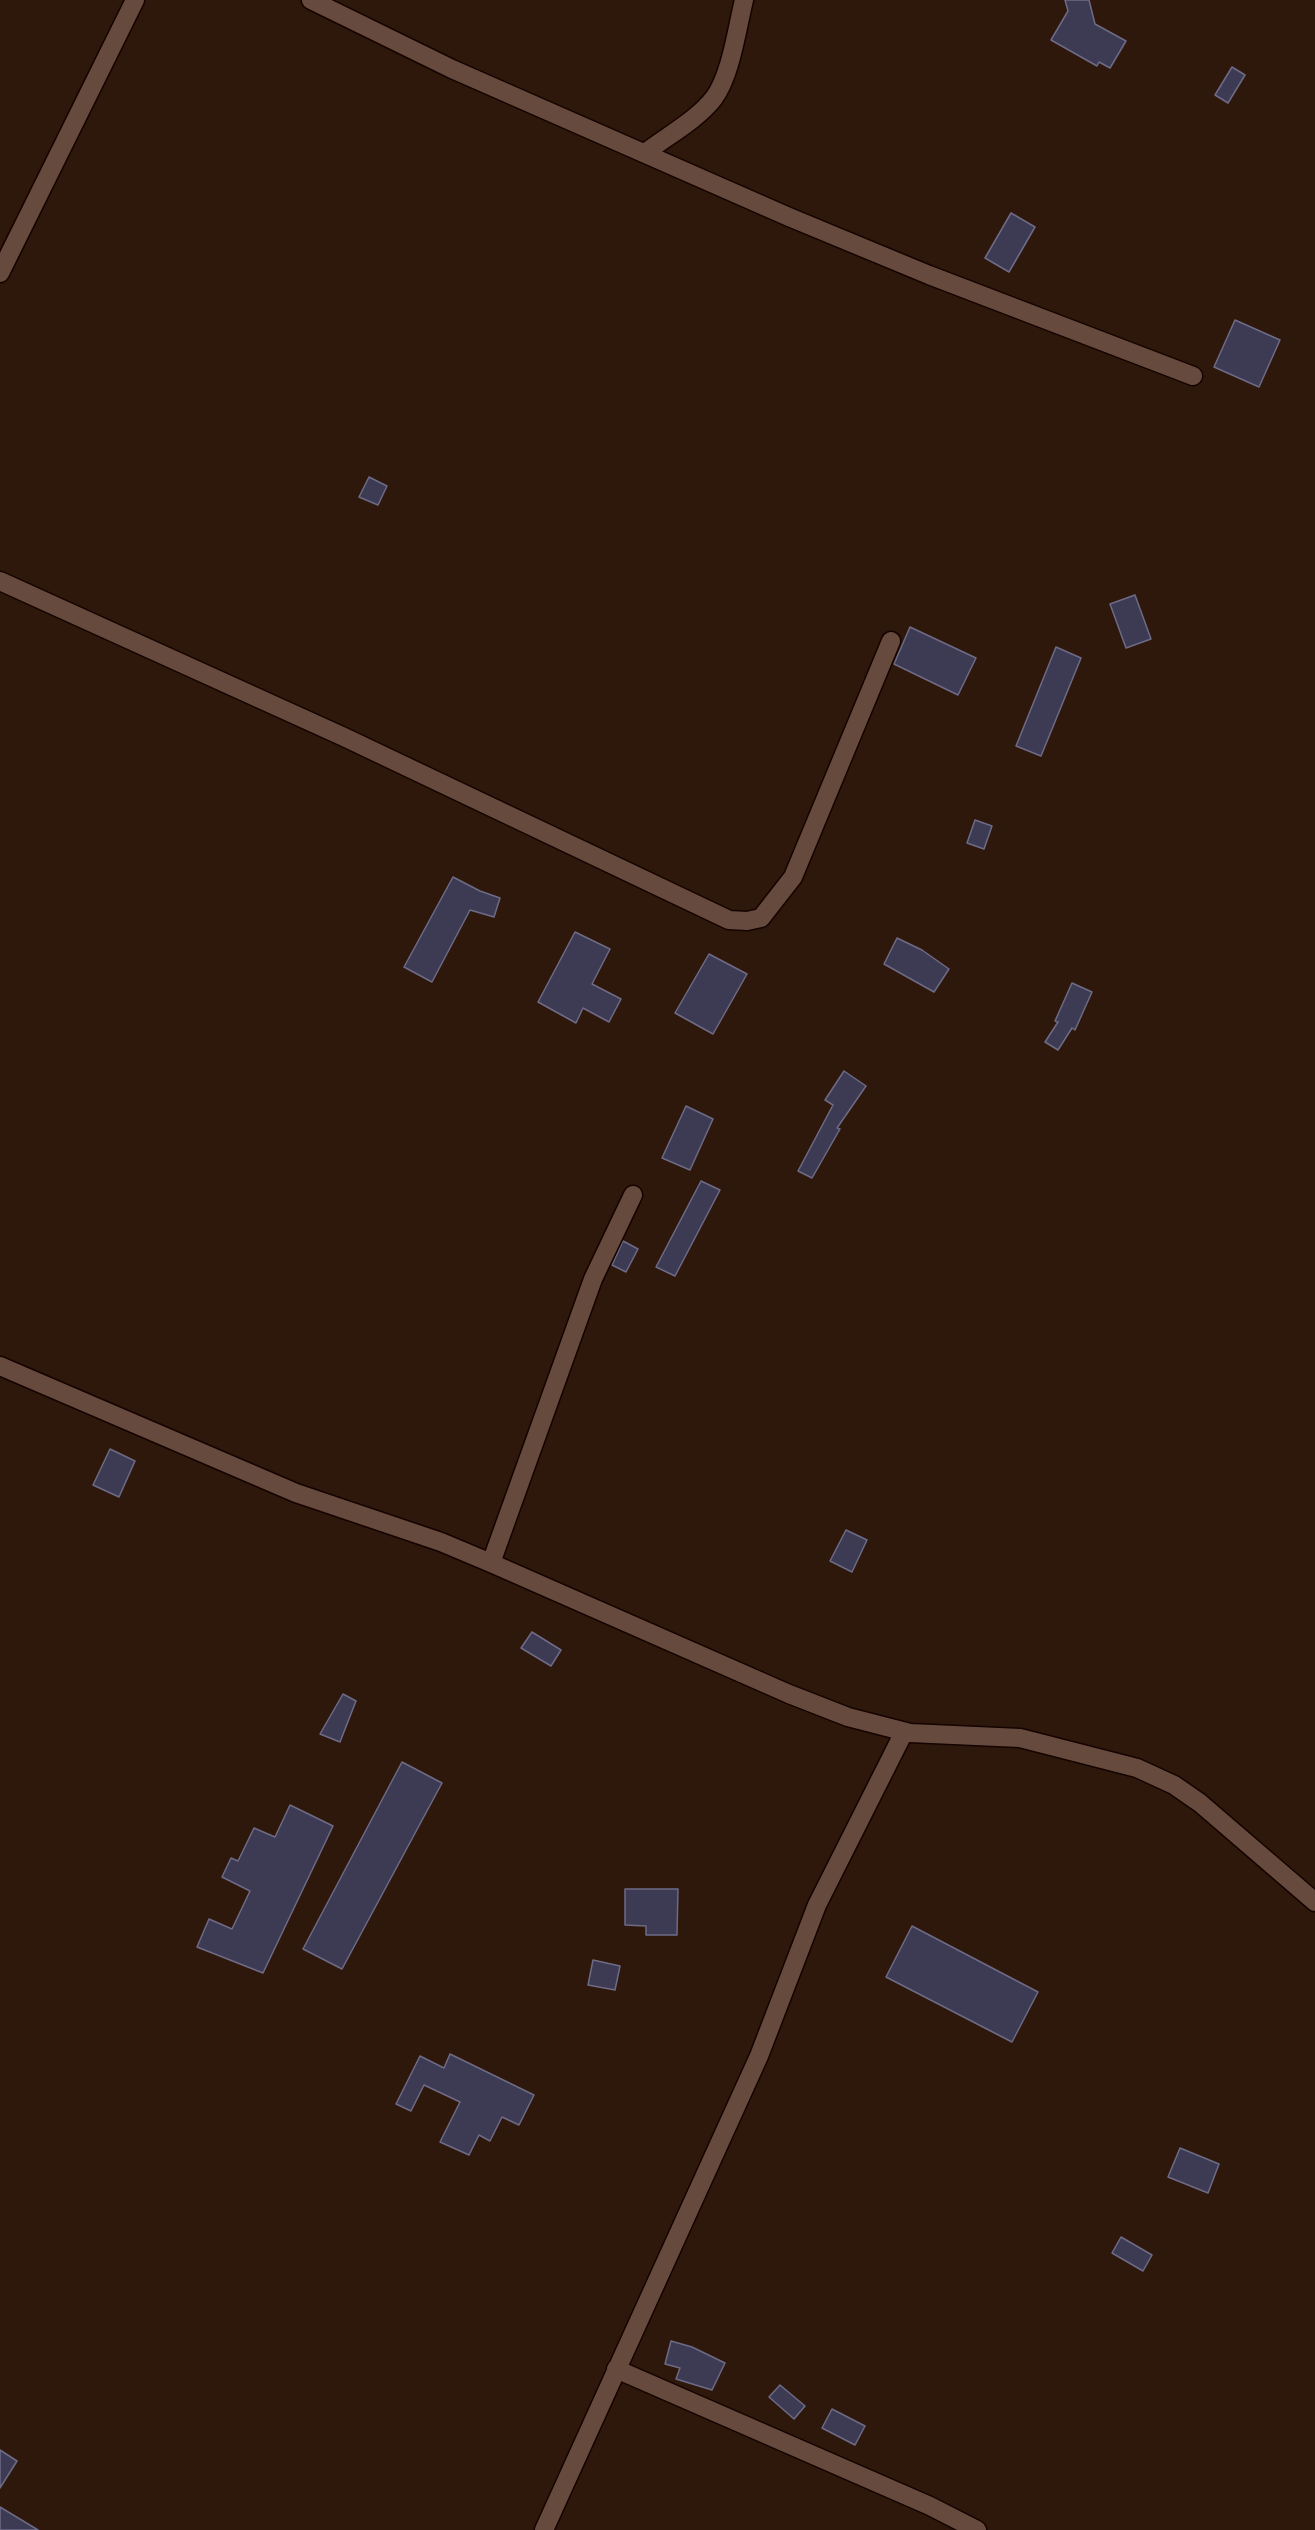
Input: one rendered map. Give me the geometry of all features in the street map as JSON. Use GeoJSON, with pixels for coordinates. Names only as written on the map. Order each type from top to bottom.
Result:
{"type":"FeatureCollection","features":[{"type":"Feature","properties":{"kind":"street"},"geometry":{"type":"LineString","coordinates":[[0,273],[135,0]]}},
{"type":"Feature","properties":{"kind":"street"},"geometry":{"type":"LineString","coordinates":[[311,0],[452,69],[929,275],[1193,376]]}},
{"type":"Feature","properties":{"kind":"street"},"geometry":{"type":"LineString","coordinates":[[645,153],[703,110],[716,96],[725,73],[744,0]]}},
{"type":"Feature","properties":{"kind":"street"},"geometry":{"type":"LineString","coordinates":[[0,581],[344,737],[729,920],[747,921],[761,918],[793,877],[891,641]]}},
{"type":"Feature","properties":{"kind":"street"},"geometry":{"type":"LineString","coordinates":[[491,1563],[593,1279],[633,1194]]}},
{"type":"Feature","properties":{"kind":"street"},"geometry":{"type":"LineString","coordinates":[[0,1366],[296,1493],[441,1542],[789,1694],[848,1717],[904,1732],[1020,1738],[1137,1768],[1174,1785],[1200,1803],[1315,1902]]}},
{"type":"Feature","properties":{"kind":"street"},"geometry":{"type":"LineString","coordinates":[[544,2530],[615,2369],[759,2056],[817,1905],[904,1732]]}},
{"type":"Feature","properties":{"kind":"street"},"geometry":{"type":"LineString","coordinates":[[615,2369],[930,2506],[977,2530]]}},
{"type":"Feature","properties":{"kind":"building"},"geometry":{"type":"Polygon","coordinates":[[[1065,0],[1089,0],[1095,24],[1126,41],[1110,68],[1099,62],[1097,66],[1051,40],[1068,11],[1065,0]]]}},
{"type":"Feature","properties":{"kind":"building"},"geometry":{"type":"Polygon","coordinates":[[[1232,67],[1245,75],[1228,103],[1215,95],[1232,67]]]}},
{"type":"Feature","properties":{"kind":"building"},"geometry":{"type":"Polygon","coordinates":[[[1011,213],[1035,227],[1009,272],[985,258],[1011,213]]]}},
{"type":"Feature","properties":{"kind":"building"},"geometry":{"type":"Polygon","coordinates":[[[1235,320],[1280,340],[1259,387],[1214,367],[1235,320]]]}},
{"type":"Feature","properties":{"kind":"building"},"geometry":{"type":"Polygon","coordinates":[[[369,477],[387,486],[378,505],[359,497],[369,477]]]}},
{"type":"Feature","properties":{"kind":"building"},"geometry":{"type":"Polygon","coordinates":[[[1135,595],[1151,639],[1126,648],[1110,604],[1135,595]]]}},
{"type":"Feature","properties":{"kind":"building"},"geometry":{"type":"Polygon","coordinates":[[[910,627],[976,658],[958,695],[894,664],[910,627]]]}},
{"type":"Feature","properties":{"kind":"building"},"geometry":{"type":"Polygon","coordinates":[[[1056,647],[1081,658],[1041,756],[1016,746],[1056,647]]]}},
{"type":"Feature","properties":{"kind":"building"},"geometry":{"type":"Polygon","coordinates":[[[975,820],[992,826],[984,849],[967,843],[975,820]]]}},
{"type":"Feature","properties":{"kind":"building"},"geometry":{"type":"Polygon","coordinates":[[[453,877],[500,898],[494,917],[470,910],[432,982],[404,967],[453,877]]]}},
{"type":"Feature","properties":{"kind":"building"},"geometry":{"type":"Polygon","coordinates":[[[575,932],[610,949],[592,984],[621,999],[609,1022],[583,1008],[576,1023],[538,1002],[575,932]]]}},
{"type":"Feature","properties":{"kind":"building"},"geometry":{"type":"Polygon","coordinates":[[[897,938],[922,950],[949,969],[934,992],[884,964],[897,938]]]}},
{"type":"Feature","properties":{"kind":"building"},"geometry":{"type":"Polygon","coordinates":[[[709,954],[747,974],[713,1034],[675,1013],[709,954]]]}},
{"type":"Feature","properties":{"kind":"building"},"geometry":{"type":"Polygon","coordinates":[[[1072,983],[1092,992],[1075,1030],[1072,1028],[1058,1050],[1045,1042],[1058,1022],[1055,1021],[1072,983]]]}},
{"type":"Feature","properties":{"kind":"building"},"geometry":{"type":"Polygon","coordinates":[[[844,1071],[866,1086],[837,1128],[840,1129],[812,1178],[798,1171],[833,1105],[825,1100],[844,1071]]]}},
{"type":"Feature","properties":{"kind":"building"},"geometry":{"type":"Polygon","coordinates":[[[686,1106],[713,1119],[690,1170],[662,1158],[686,1106]]]}},
{"type":"Feature","properties":{"kind":"building"},"geometry":{"type":"Polygon","coordinates":[[[701,1181],[720,1190],[675,1276],[656,1267],[701,1181]]]}},
{"type":"Feature","properties":{"kind":"building"},"geometry":{"type":"Polygon","coordinates":[[[623,1241],[638,1249],[626,1272],[612,1265],[623,1241]]]}},
{"type":"Feature","properties":{"kind":"building"},"geometry":{"type":"Polygon","coordinates":[[[110,1449],[135,1461],[119,1497],[93,1485],[110,1449]]]}},
{"type":"Feature","properties":{"kind":"building"},"geometry":{"type":"Polygon","coordinates":[[[846,1530],[867,1540],[852,1572],[830,1561],[846,1530]]]}},
{"type":"Feature","properties":{"kind":"building"},"geometry":{"type":"Polygon","coordinates":[[[532,1632],[561,1650],[551,1666],[521,1648],[532,1632]]]}},
{"type":"Feature","properties":{"kind":"building"},"geometry":{"type":"Polygon","coordinates":[[[343,1694],[356,1701],[340,1742],[320,1734],[343,1694]]]}},
{"type":"Feature","properties":{"kind":"building"},"geometry":{"type":"Polygon","coordinates":[[[402,1762],[442,1783],[342,1969],[303,1949],[402,1762]]]}},
{"type":"Feature","properties":{"kind":"building"},"geometry":{"type":"Polygon","coordinates":[[[290,1805],[333,1826],[263,1973],[197,1947],[209,1919],[232,1929],[250,1891],[222,1877],[231,1858],[238,1861],[254,1828],[275,1837],[290,1805]]]}},
{"type":"Feature","properties":{"kind":"building"},"geometry":{"type":"Polygon","coordinates":[[[625,1889],[678,1889],[677,1935],[646,1935],[646,1926],[625,1925],[625,1889]]]}},
{"type":"Feature","properties":{"kind":"building"},"geometry":{"type":"Polygon","coordinates":[[[912,1926],[1038,1992],[1012,2042],[886,1977],[912,1926]]]}},
{"type":"Feature","properties":{"kind":"building"},"geometry":{"type":"Polygon","coordinates":[[[593,1960],[620,1966],[615,1990],[588,1985],[593,1960]]]}},
{"type":"Feature","properties":{"kind":"building"},"geometry":{"type":"Polygon","coordinates":[[[450,2054],[534,2095],[519,2125],[502,2117],[490,2141],[479,2135],[469,2155],[440,2142],[460,2102],[424,2085],[411,2111],[396,2104],[420,2056],[444,2068],[450,2054]]]}},
{"type":"Feature","properties":{"kind":"building"},"geometry":{"type":"Polygon","coordinates":[[[1180,2148],[1219,2164],[1208,2193],[1168,2177],[1180,2148]]]}},
{"type":"Feature","properties":{"kind":"building"},"geometry":{"type":"Polygon","coordinates":[[[1121,2237],[1152,2255],[1143,2271],[1112,2253],[1121,2237]]]}},
{"type":"Feature","properties":{"kind":"building"},"geometry":{"type":"Polygon","coordinates":[[[671,2341],[692,2347],[725,2363],[712,2390],[676,2379],[680,2368],[665,2364],[671,2341]]]}},
{"type":"Feature","properties":{"kind":"building"},"geometry":{"type":"Polygon","coordinates":[[[780,2385],[805,2406],[794,2419],[769,2397],[780,2385]]]}},
{"type":"Feature","properties":{"kind":"building"},"geometry":{"type":"Polygon","coordinates":[[[832,2409],[865,2426],[855,2445],[822,2428],[832,2409]]]}},
{"type":"Feature","properties":{"kind":"building"},"geometry":{"type":"Polygon","coordinates":[[[0,2450],[17,2461],[0,2488],[0,2450]]]}},
{"type":"Feature","properties":{"kind":"building"},"geometry":{"type":"Polygon","coordinates":[[[0,2507],[38,2530],[0,2530],[0,2507]]]}}]}
